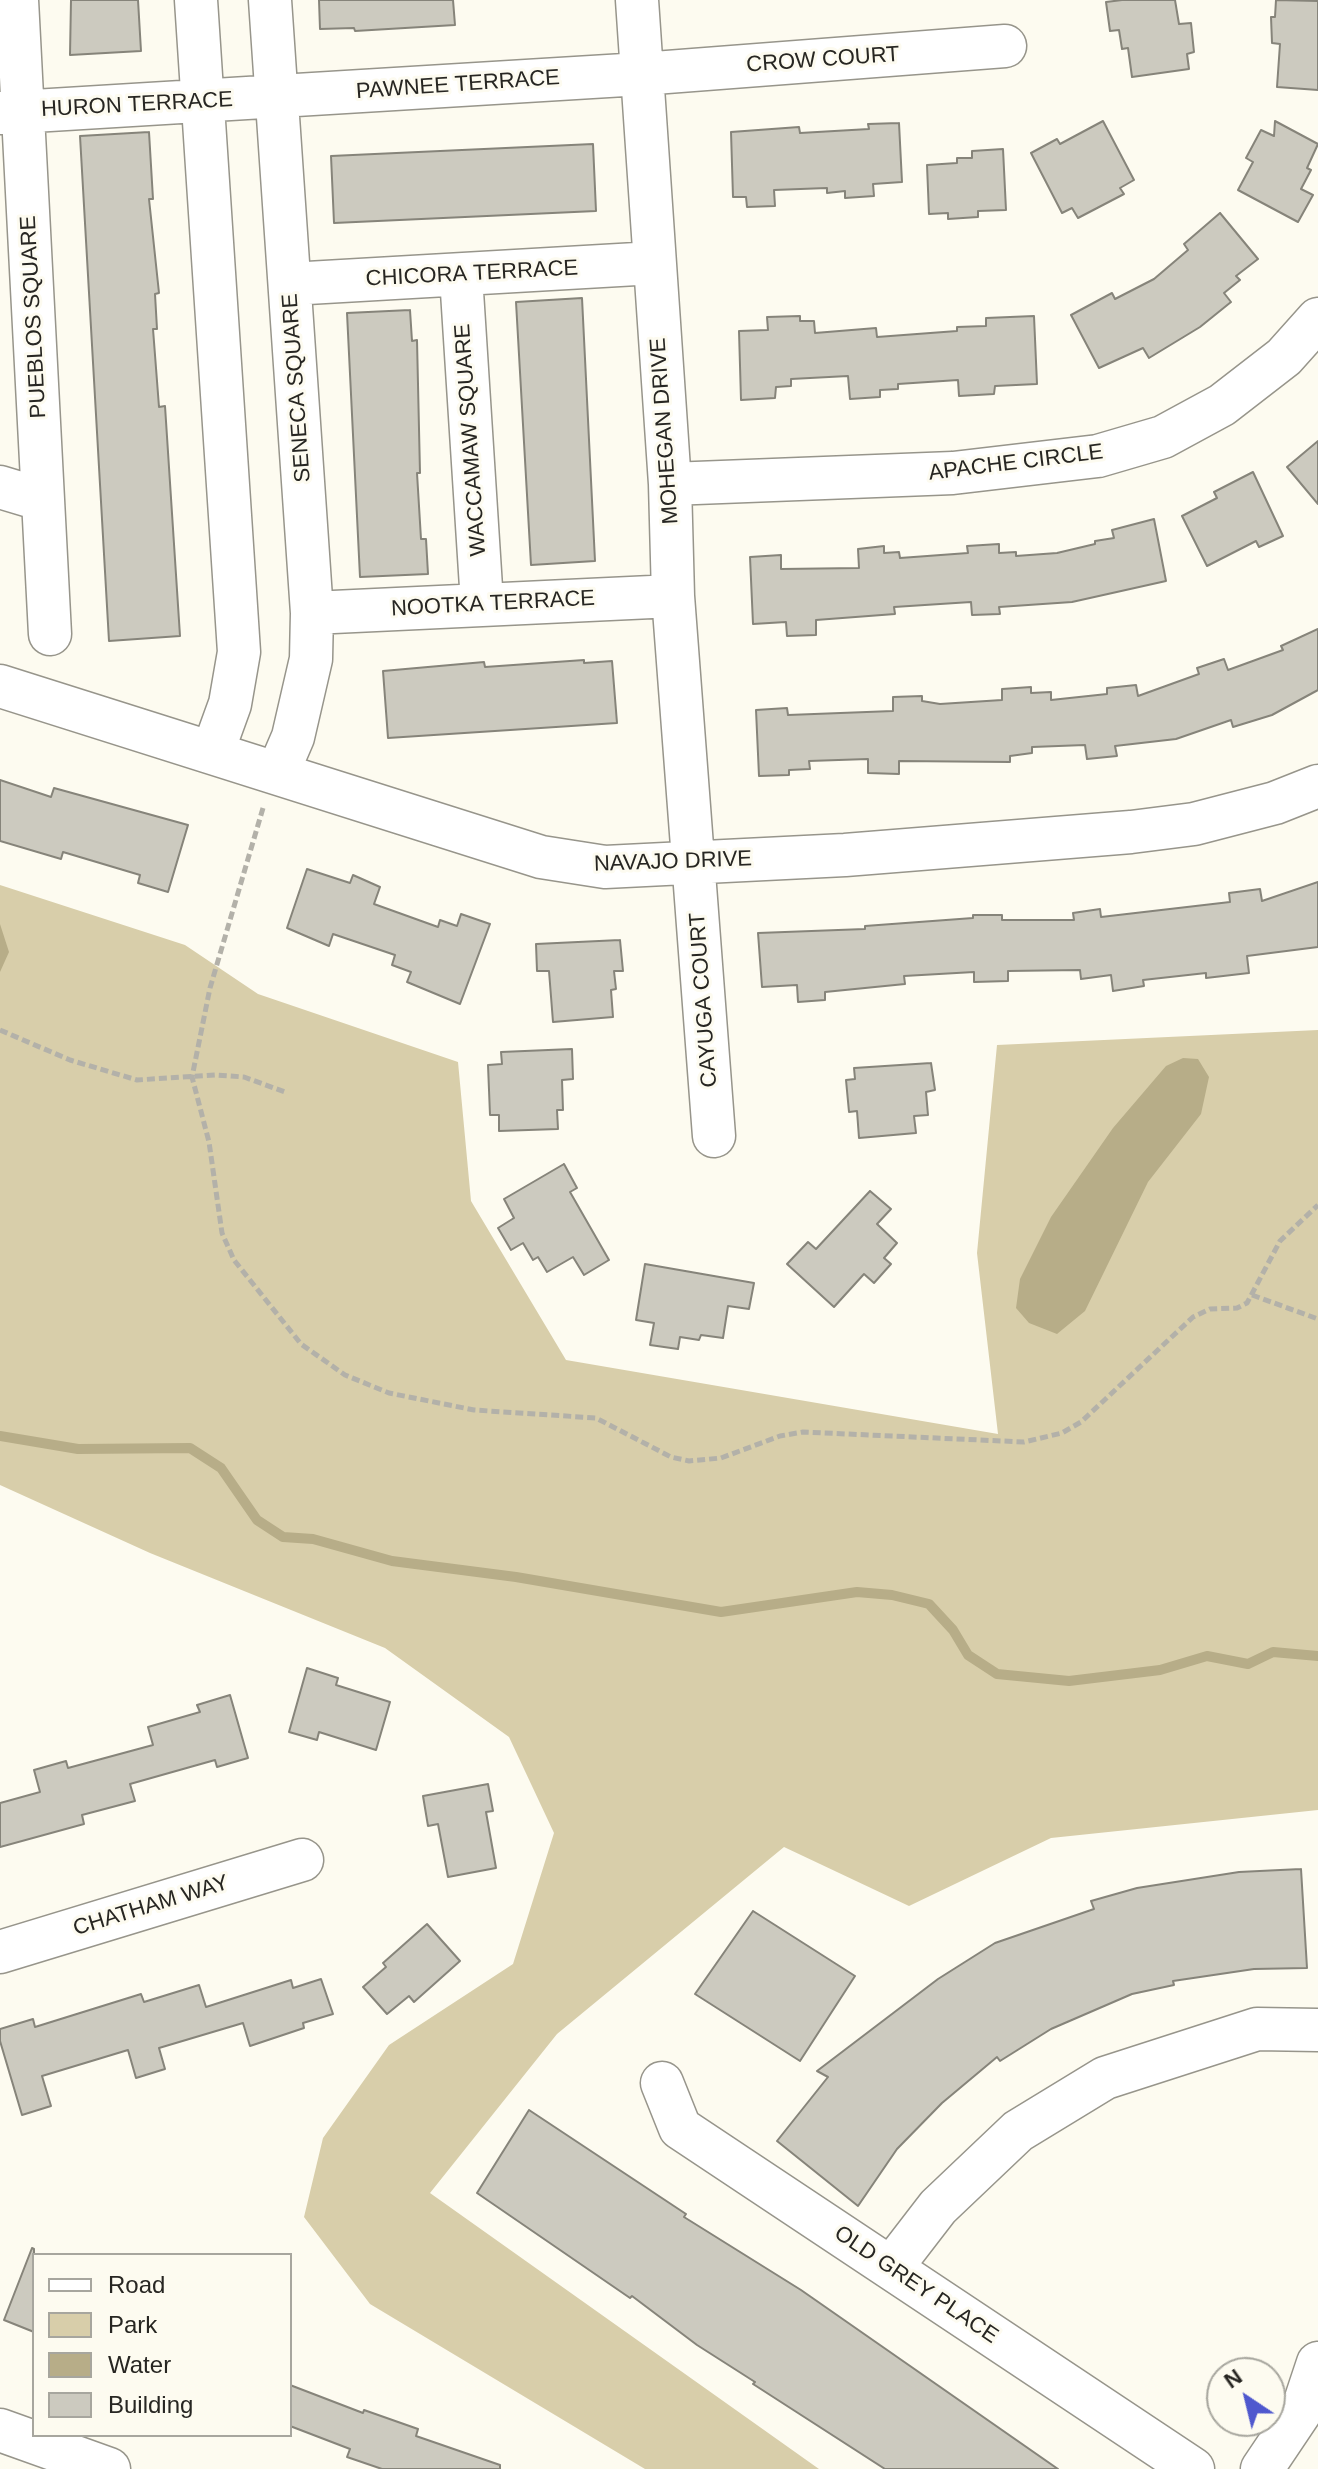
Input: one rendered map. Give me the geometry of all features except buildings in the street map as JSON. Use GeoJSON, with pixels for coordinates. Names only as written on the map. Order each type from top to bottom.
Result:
{"type":"FeatureCollection","features":[{"type":"Feature","properties":{"kind":"street","name":"PUEBLOS SQUARE"},"geometry":{"type":"LineString","coordinates":[[17,0],[12,112],[43,500],[50,634]]}},
{"type":"Feature","properties":{"kind":"street"},"geometry":{"type":"LineString","coordinates":[[196,0],[239,652],[230,704],[213,751]]}},
{"type":"Feature","properties":{"kind":"street","name":"SENECA SQUARE"},"geometry":{"type":"LineString","coordinates":[[270,0],[312,613],[311,659],[293,737],[278,772]]}},
{"type":"Feature","properties":{"kind":"street","name":"MOHEGAN DRIVE"},"geometry":{"type":"LineString","coordinates":[[637,0],[670,484],[673,596],[693,863]]}},
{"type":"Feature","properties":{"kind":"street","name":"CROW COURT"},"geometry":{"type":"LineString","coordinates":[[641,74],[1005,46]]}},
{"type":"Feature","properties":{"kind":"street","name":"PAWNEE TERRACE"},"geometry":{"type":"LineString","coordinates":[[275,96],[641,74]]}},
{"type":"Feature","properties":{"kind":"street","name":"HURON TERRACE"},"geometry":{"type":"LineString","coordinates":[[12,112],[275,96]]}},
{"type":"Feature","properties":{"kind":"street","name":"CHICORA TERRACE"},"geometry":{"type":"LineString","coordinates":[[290,284],[654,263]]}},
{"type":"Feature","properties":{"kind":"street","name":"WACCAMAW SQUARE"},"geometry":{"type":"LineString","coordinates":[[461,276],[482,603]]}},
{"type":"Feature","properties":{"kind":"street","name":"APACHE CIRCLE"},"geometry":{"type":"LineString","coordinates":[[670,484],[953,473],[1098,456],[1163,437],[1222,405],[1284,357],[1318,319]]}},
{"type":"Feature","properties":{"kind":"street"},"geometry":{"type":"LineString","coordinates":[[0,487],[43,500]]}},
{"type":"Feature","properties":{"kind":"street","name":"NOOTKA TERRACE"},"geometry":{"type":"LineString","coordinates":[[312,613],[673,596]]}},
{"type":"Feature","properties":{"kind":"street","name":"NAVAJO DRIVE"},"geometry":{"type":"LineString","coordinates":[[0,686],[541,857],[605,867],[1131,832],[1194,824],[1275,803],[1318,786]]}},
{"type":"Feature","properties":{"kind":"street","name":"CAYUGA COURT"},"geometry":{"type":"LineString","coordinates":[[693,863],[714,1136]]}},
{"type":"Feature","properties":{"kind":"street","name":"CHATHAM WAY"},"geometry":{"type":"LineString","coordinates":[[0,1952],[302,1860]]}},
{"type":"Feature","properties":{"kind":"street"},"geometry":{"type":"LineString","coordinates":[[891,2268],[938,2207],[1018,2131],[1105,2078],[1257,2029],[1318,2030]]}},
{"type":"Feature","properties":{"kind":"street","name":"OLD GREY PLACE"},"geometry":{"type":"LineString","coordinates":[[662,2083],[680,2128],[1193,2469]]}},
{"type":"Feature","properties":{"kind":"street"},"geometry":{"type":"LineString","coordinates":[[1262,2469],[1303,2408],[1318,2363]]}},
{"type":"Feature","properties":{"kind":"street"},"geometry":{"type":"LineString","coordinates":[[0,2430],[109,2469]]}},
{"type":"Feature","properties":{"kind":"path"},"geometry":{"type":"LineString","coordinates":[[278,772],[266,799],[210,988],[192,1077],[209,1142],[222,1233],[234,1260],[301,1344],[320,1361],[389,1393],[474,1410],[596,1418],[671,1457],[689,1461],[721,1458],[780,1436],[803,1432],[1011,1442],[1062,1433],[1109,1399],[1184,1324],[1210,1309],[1237,1308],[1247,1303],[1280,1241],[1318,1205]]}},
{"type":"Feature","properties":{"kind":"path"},"geometry":{"type":"LineString","coordinates":[[0,1030],[70,1060],[137,1080],[244,1077],[285,1092]]}},
{"type":"Feature","properties":{"kind":"path"},"geometry":{"type":"LineString","coordinates":[[1252,1295],[1318,1319]]}},
{"type":"Feature","properties":{"kind":"green space"},"geometry":{"type":"Polygon","coordinates":[[[0,885],[185,945],[258,994],[458,1062],[471,1201],[566,1360],[998,1434],[977,1253],[997,1045],[1318,1030],[1318,1810],[1051,1838],[909,1906],[784,1847],[557,2034],[430,2193],[819,2469],[645,2469],[370,2304],[304,2217],[323,2138],[389,2045],[513,1964],[554,1833],[509,1737],[385,1648],[150,1553],[0,1485],[0,885]]]}},
{"type":"Feature","properties":{"kind":"water"},"geometry":{"type":"Polygon","coordinates":[[[0,924],[9,952],[0,972],[0,924]]]}},
{"type":"Feature","properties":{"kind":"water"},"geometry":{"type":"Polygon","coordinates":[[[1183,1058],[1198,1059],[1209,1077],[1201,1114],[1148,1182],[1085,1311],[1057,1334],[1029,1323],[1016,1308],[1020,1279],[1051,1217],[1113,1128],[1166,1066],[1183,1058]]]}},
{"type":"Feature","properties":{"kind":"waterway"},"geometry":{"type":"LineString","coordinates":[[0,1436],[78,1449],[190,1448],[221,1468],[257,1520],[283,1537],[313,1539],[392,1561],[516,1577],[721,1612],[857,1592],[892,1595],[929,1604],[953,1630],[968,1655],[997,1674],[1069,1681],[1160,1670],[1207,1656],[1248,1664],[1273,1652],[1318,1656]]}}]}
